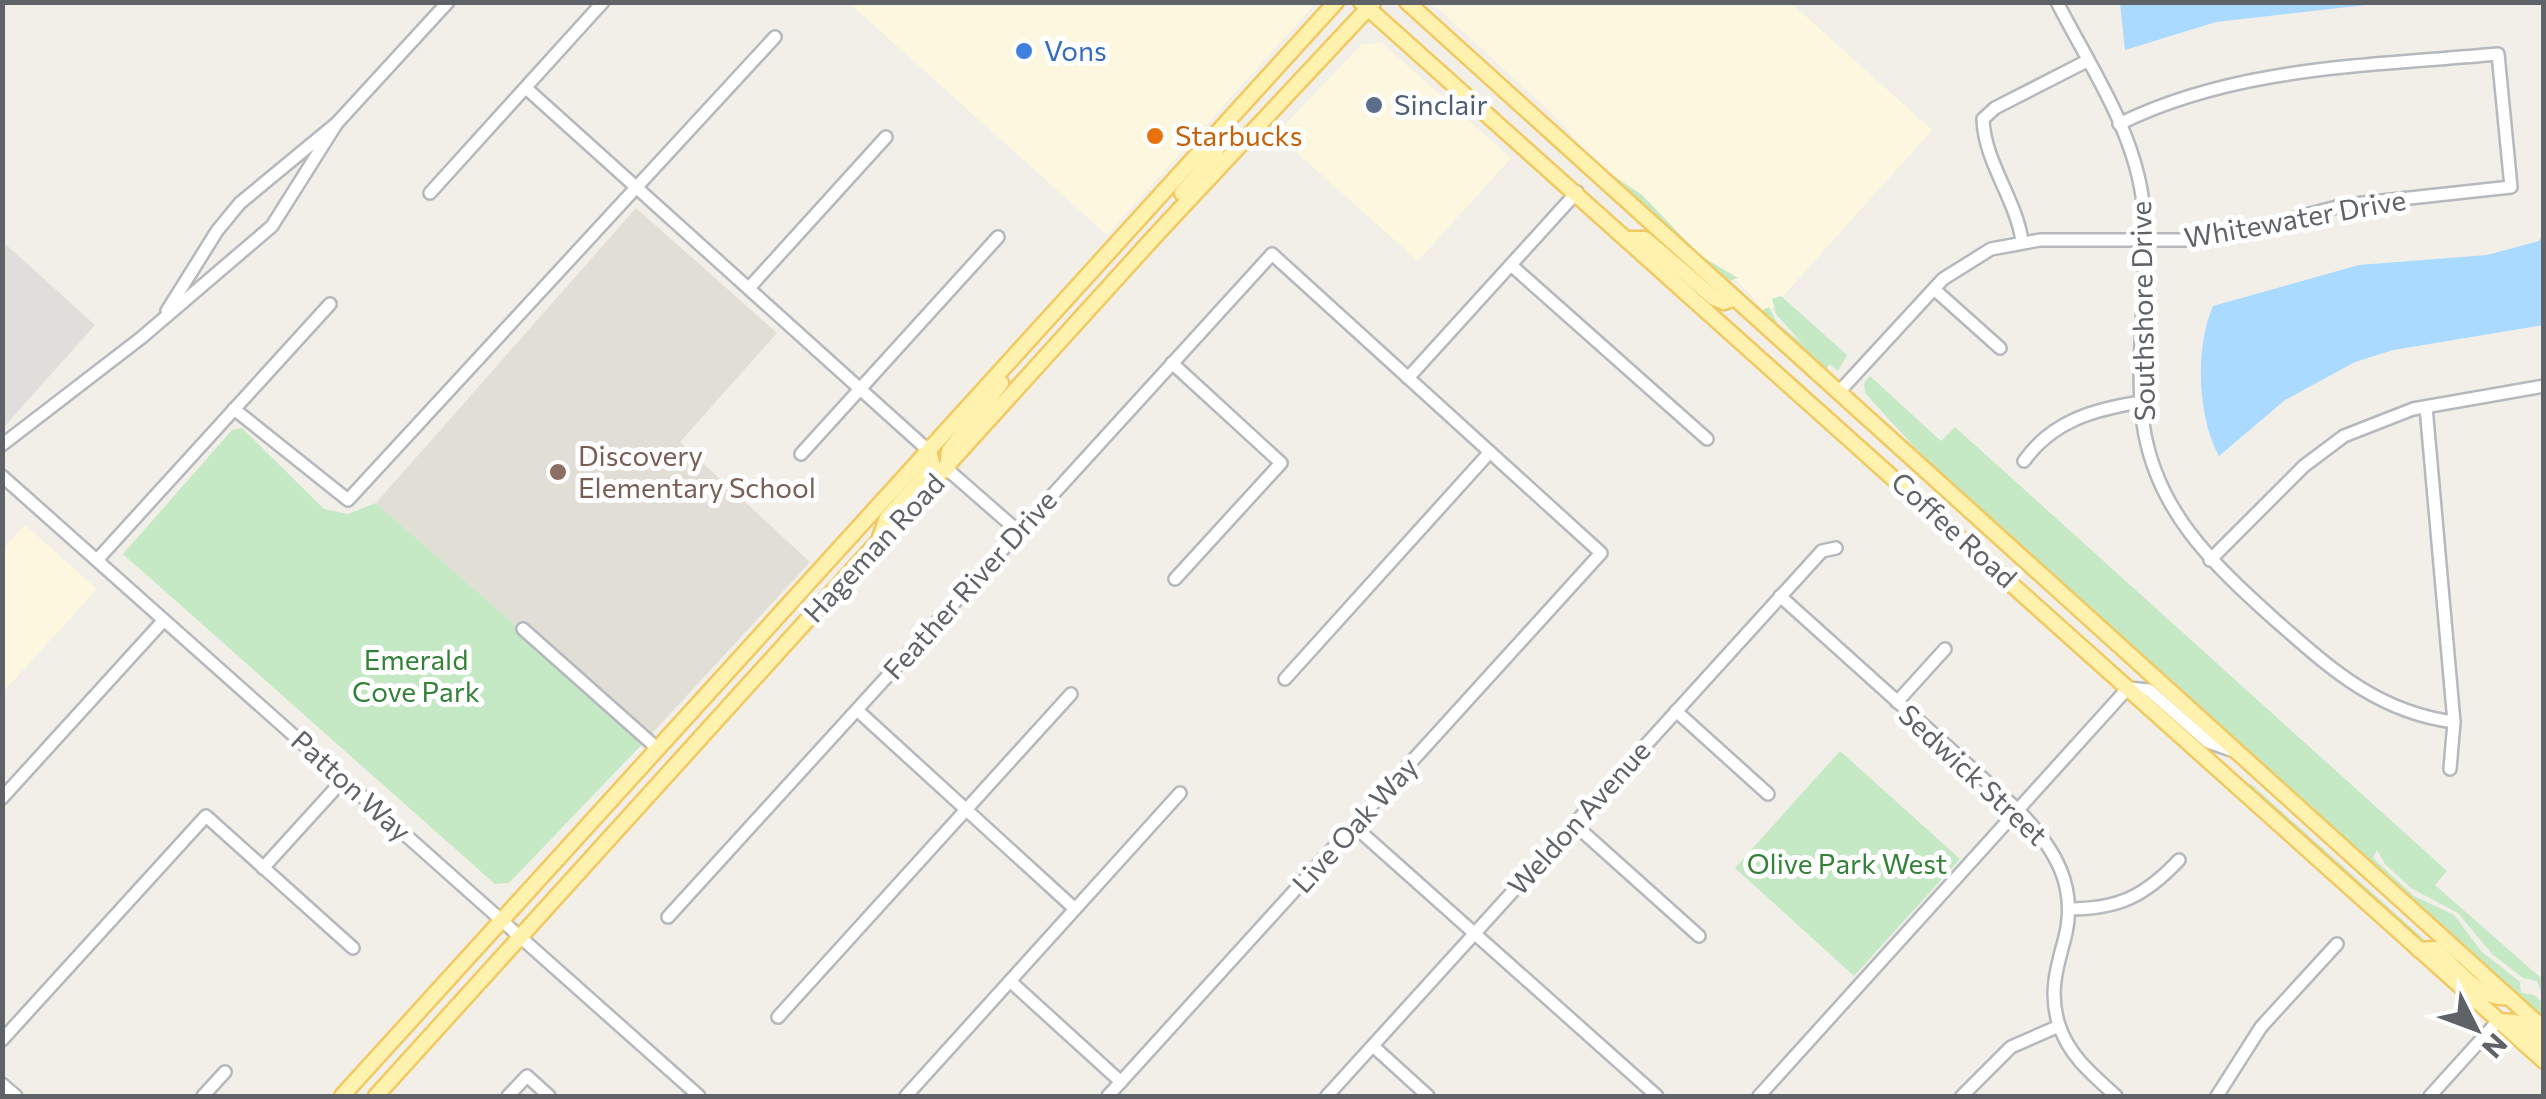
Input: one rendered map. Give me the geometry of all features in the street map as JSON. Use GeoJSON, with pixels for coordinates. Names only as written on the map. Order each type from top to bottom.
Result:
{"type":"FeatureCollection","features":[{"type":"Feature","properties":{"kind":"main road","name":"Hageman Road"},"geometry":{"type":"LineString","coordinates":[[342,1096],[1014,361],[1336,2]]}},
{"type":"Feature","properties":{"kind":"main road","name":"Coffee Road"},"geometry":{"type":"LineString","coordinates":[[1407,2],[2544,1029]]}},
{"type":"Feature","properties":{"kind":"main road","name":"Hageman Road"},"geometry":{"type":"LineString","coordinates":[[376,1096],[1367,4]]}},
{"type":"Feature","properties":{"kind":"main road","name":"Coffee Road"},"geometry":{"type":"LineString","coordinates":[[1367,4],[2544,1061]]}},
{"type":"Feature","properties":{"kind":"main road"},"geometry":{"type":"LineString","coordinates":[[1155,236],[1170,207],[1216,154],[1215,136]]}},
{"type":"Feature","properties":{"kind":"main road"},"geometry":{"type":"LineString","coordinates":[[1629,238],[1645,238],[1714,298],[1724,302],[1732,299]]}},
{"type":"Feature","properties":{"kind":"main road"},"geometry":{"type":"LineString","coordinates":[[947,469],[948,450],[988,404],[1014,361]]}},
{"type":"Feature","properties":{"kind":"main road"},"geometry":{"type":"LineString","coordinates":[[878,542],[886,518],[934,466],[929,451]]}},
{"type":"Feature","properties":{"kind":"main road"},"geometry":{"type":"LineString","coordinates":[[2419,950],[2435,949],[2483,992],[2493,998],[2506,996]]}},
{"type":"Feature","properties":{"kind":"main road"},"geometry":{"type":"LineString","coordinates":[[2498,1021],[2515,1022],[2544,1044]]}},
{"type":"Feature","properties":{"kind":"street"},"geometry":{"type":"LineString","coordinates":[[165,315],[217,231],[240,203],[337,123],[448,2]]}},
{"type":"Feature","properties":{"kind":"street"},"geometry":{"type":"LineString","coordinates":[[430,193],[603,2]]}},
{"type":"Feature","properties":{"kind":"street","name":"Southshore Drive"},"geometry":{"type":"LineString","coordinates":[[2057,2],[2119,124],[2137,171],[2145,241],[2142,402],[2148,447],[2164,494],[2188,534],[2210,560],[2355,688],[2398,710],[2454,722]]}},
{"type":"Feature","properties":{"kind":"street"},"geometry":{"type":"LineString","coordinates":[[234,409],[348,500],[775,37]]}},
{"type":"Feature","properties":{"kind":"street","name":"Whitewater Drive"},"geometry":{"type":"LineString","coordinates":[[1838,393],[1934,290],[1974,256],[2022,241],[2208,240],[2345,205],[2511,187],[2498,54],[2239,80],[2181,96],[2119,124]]}},
{"type":"Feature","properties":{"kind":"street"},"geometry":{"type":"LineString","coordinates":[[2022,241],[2017,212],[1984,134],[1983,119],[1995,108],[2087,61]]}},
{"type":"Feature","properties":{"kind":"street"},"geometry":{"type":"LineString","coordinates":[[526,88],[929,451]]}},
{"type":"Feature","properties":{"kind":"street"},"geometry":{"type":"LineString","coordinates":[[2,445],[272,226],[337,123]]}},
{"type":"Feature","properties":{"kind":"street"},"geometry":{"type":"LineString","coordinates":[[749,288],[886,137]]}},
{"type":"Feature","properties":{"kind":"street"},"geometry":{"type":"LineString","coordinates":[[1285,678],[1490,452],[1408,378],[1577,192]]}},
{"type":"Feature","properties":{"kind":"street"},"geometry":{"type":"LineString","coordinates":[[801,454],[998,238]]}},
{"type":"Feature","properties":{"kind":"street","name":"Feather River Drive"},"geometry":{"type":"LineString","coordinates":[[668,917],[1272,254],[1408,378]]}},
{"type":"Feature","properties":{"kind":"street"},"geometry":{"type":"LineString","coordinates":[[1511,265],[1707,439]]}},
{"type":"Feature","properties":{"kind":"street"},"geometry":{"type":"LineString","coordinates":[[1934,290],[2000,348]]}},
{"type":"Feature","properties":{"kind":"street"},"geometry":{"type":"LineString","coordinates":[[97,560],[330,304]]}},
{"type":"Feature","properties":{"kind":"street"},"geometry":{"type":"LineString","coordinates":[[1172,363],[1281,462],[1176,579]]}},
{"type":"Feature","properties":{"kind":"street"},"geometry":{"type":"LineString","coordinates":[[2210,560],[2323,450],[2366,425],[2426,407],[2544,386]]}},
{"type":"Feature","properties":{"kind":"street"},"geometry":{"type":"LineString","coordinates":[[2024,461],[2036,444],[2062,426],[2092,412],[2142,402]]}},
{"type":"Feature","properties":{"kind":"street"},"geometry":{"type":"LineString","coordinates":[[2426,407],[2454,722],[2450,769]]}},
{"type":"Feature","properties":{"kind":"street","name":"Live Oak Way"},"geometry":{"type":"LineString","coordinates":[[1108,1096],[1602,553],[1490,452]]}},
{"type":"Feature","properties":{"kind":"street"},"geometry":{"type":"LineString","coordinates":[[947,469],[1018,532]]}},
{"type":"Feature","properties":{"kind":"street","name":"Patton Way"},"geometry":{"type":"LineString","coordinates":[[2,476],[699,1096]]}},
{"type":"Feature","properties":{"kind":"street","name":"Weldon Avenue"},"geometry":{"type":"LineString","coordinates":[[1326,1096],[1780,596],[1822,551],[1836,548]]}},
{"type":"Feature","properties":{"kind":"street","name":"Sedwick Street"},"geometry":{"type":"LineString","coordinates":[[1780,596],[2018,810],[2058,860],[2069,909],[2054,980],[2059,1026],[2076,1058],[2116,1096]]}},
{"type":"Feature","properties":{"kind":"street"},"geometry":{"type":"LineString","coordinates":[[2,798],[164,620]]}},
{"type":"Feature","properties":{"kind":"street"},"geometry":{"type":"LineString","coordinates":[[523,629],[658,749]]}},
{"type":"Feature","properties":{"kind":"street"},"geometry":{"type":"LineString","coordinates":[[1896,702],[1945,649]]}},
{"type":"Feature","properties":{"kind":"street"},"geometry":{"type":"LineString","coordinates":[[1759,1096],[2128,688],[2140,686],[2149,690],[2208,742],[2232,750]]}},
{"type":"Feature","properties":{"kind":"street"},"geometry":{"type":"LineString","coordinates":[[778,1017],[1071,694]]}},
{"type":"Feature","properties":{"kind":"street"},"geometry":{"type":"LineString","coordinates":[[857,710],[1076,909]]}},
{"type":"Feature","properties":{"kind":"street"},"geometry":{"type":"LineString","coordinates":[[1676,711],[1768,794]]}},
{"type":"Feature","properties":{"kind":"street"},"geometry":{"type":"LineString","coordinates":[[263,868],[343,780]]}},
{"type":"Feature","properties":{"kind":"street"},"geometry":{"type":"LineString","coordinates":[[906,1096],[1180,794]]}},
{"type":"Feature","properties":{"kind":"street"},"geometry":{"type":"LineString","coordinates":[[2,1040],[206,816],[353,948]]}},
{"type":"Feature","properties":{"kind":"street"},"geometry":{"type":"LineString","coordinates":[[1574,824],[1698,936]]}},
{"type":"Feature","properties":{"kind":"street"},"geometry":{"type":"LineString","coordinates":[[1354,826],[1657,1096]]}},
{"type":"Feature","properties":{"kind":"street"},"geometry":{"type":"LineString","coordinates":[[2069,909],[2101,909],[2133,900],[2179,860]]}},
{"type":"Feature","properties":{"kind":"street"},"geometry":{"type":"LineString","coordinates":[[2217,1096],[2262,1027],[2336,944]]}},
{"type":"Feature","properties":{"kind":"street"},"geometry":{"type":"LineString","coordinates":[[1010,981],[1121,1082]]}},
{"type":"Feature","properties":{"kind":"street"},"geometry":{"type":"LineString","coordinates":[[2430,1096],[2498,1021]]}},
{"type":"Feature","properties":{"kind":"street"},"geometry":{"type":"LineString","coordinates":[[1962,1096],[2010,1047],[2059,1026]]}},
{"type":"Feature","properties":{"kind":"street"},"geometry":{"type":"LineString","coordinates":[[1373,1046],[1428,1096]]}},
{"type":"Feature","properties":{"kind":"street"},"geometry":{"type":"LineString","coordinates":[[203,1096],[225,1072]]}},
{"type":"Feature","properties":{"kind":"street"},"geometry":{"type":"LineString","coordinates":[[508,1096],[526,1076],[549,1096]]}},
{"type":"Feature","properties":{"kind":"street"},"geometry":{"type":"LineString","coordinates":[[2,1084],[16,1096]]}},
{"type":"Feature","properties":{"kind":"shaded area"},"geometry":{"type":"Polygon","coordinates":[[[849,3],[1316,3],[1107,235],[849,3]]]}},
{"type":"Feature","properties":{"kind":"shaded area"},"geometry":{"type":"Polygon","coordinates":[[[1432,3],[1791,3],[1932,130],[1766,315],[1733,278],[1726,278],[1579,144],[1561,122],[1432,3]]]}},
{"type":"Feature","properties":{"kind":"shaded area"},"geometry":{"type":"Polygon","coordinates":[[[1382,43],[1511,158],[1418,261],[1276,134],[1362,44],[1382,43]]]}},
{"type":"Feature","properties":{"kind":"shaded area","name":"Discovery Elementary School"},"geometry":{"type":"Polygon","coordinates":[[[636,208],[777,333],[680,442],[810,562],[646,740],[376,503],[636,208]]]}},
{"type":"Feature","properties":{"kind":"shaded area"},"geometry":{"type":"Polygon","coordinates":[[[3,242],[95,325],[3,428],[3,242]]]}},
{"type":"Feature","properties":{"kind":"shaded area"},"geometry":{"type":"Polygon","coordinates":[[[25,525],[97,589],[3,692],[2,550],[25,525]]]}},
{"type":"Feature","properties":{"kind":"green space"},"geometry":{"type":"Polygon","coordinates":[[[1594,163],[1642,195],[1701,256],[1738,278],[1725,282],[1594,163]]]}},
{"type":"Feature","properties":{"kind":"green space"},"geometry":{"type":"Polygon","coordinates":[[[1781,296],[1847,355],[1838,371],[1829,364],[1825,372],[1748,300],[1761,311],[1769,307],[1777,323],[1803,344],[1776,314],[1772,299],[1781,296]]]}},
{"type":"Feature","properties":{"kind":"green space"},"geometry":{"type":"Polygon","coordinates":[[[1870,376],[1941,441],[1955,427],[2447,871],[2435,885],[2543,980],[2543,997],[2537,981],[2523,978],[2492,954],[2458,913],[2411,888],[2385,864],[2377,850],[2373,858],[2414,896],[2454,915],[2481,951],[2520,982],[2521,993],[2534,995],[2543,1003],[2543,1016],[1939,474],[1865,393],[1864,383],[1870,376]]]}},
{"type":"Feature","properties":{"kind":"green space","name":"Emerald Cove Park"},"geometry":{"type":"Polygon","coordinates":[[[242,428],[324,509],[348,514],[376,503],[646,740],[509,883],[495,884],[123,554],[232,430],[242,428]]]}},
{"type":"Feature","properties":{"kind":"green space","name":"Olive Park West"},"geometry":{"type":"Polygon","coordinates":[[[1840,751],[1960,859],[1854,976],[1735,868],[1840,751]]]}},
{"type":"Feature","properties":{"kind":"green space"},"geometry":{"type":"Polygon","coordinates":[[[2251,784],[2465,976],[2249,786],[2251,784]]]}},
{"type":"Feature","properties":{"kind":"water"},"geometry":{"type":"Polygon","coordinates":[[[2120,3],[2384,3],[2216,22],[2125,50],[2120,3]]]}},
{"type":"Feature","properties":{"kind":"water"},"geometry":{"type":"Polygon","coordinates":[[[2543,234],[2543,325],[2393,350],[2355,362],[2285,400],[2219,456],[2206,421],[2201,381],[2203,341],[2213,306],[2359,265],[2487,255],[2539,241],[2543,234]]]}},
{"type":"Feature","properties":{"kind":"place","name":"Vons"},"geometry":{"type":"Point","coordinates":[1024,51]}},
{"type":"Feature","properties":{"kind":"place","name":"Sinclair"},"geometry":{"type":"Point","coordinates":[1374,105]}},
{"type":"Feature","properties":{"kind":"place","name":"Starbucks"},"geometry":{"type":"Point","coordinates":[1155,136]}},
{"type":"Feature","properties":{"kind":"place","name":"Discovery Elementary School"},"geometry":{"type":"Point","coordinates":[558,472]}}]}
